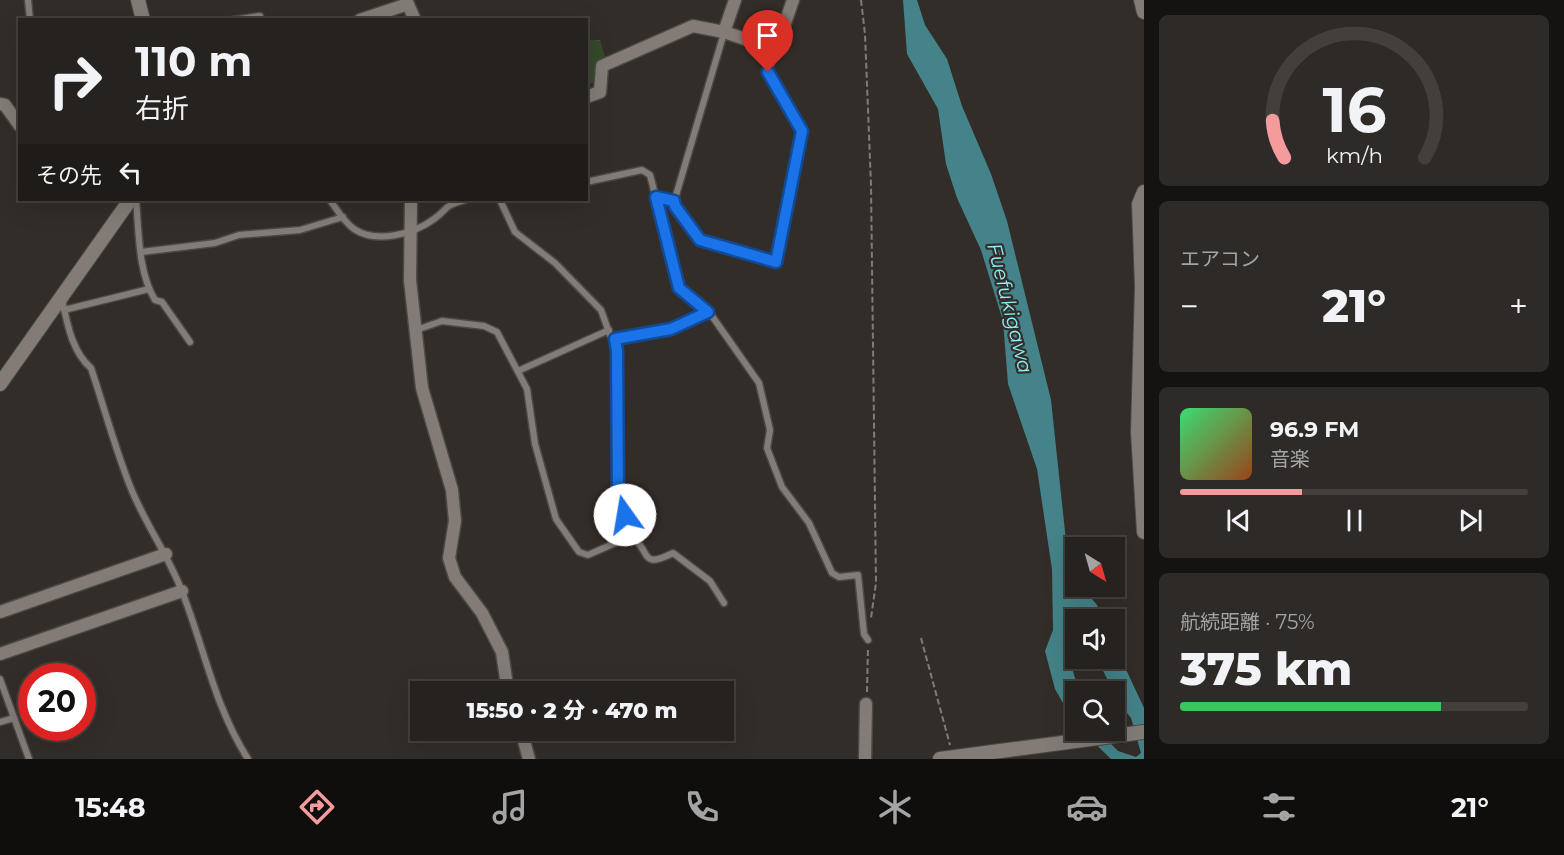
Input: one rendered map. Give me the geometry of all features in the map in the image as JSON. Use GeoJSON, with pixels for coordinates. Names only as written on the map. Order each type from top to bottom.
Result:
{"type":"FeatureCollection","features":[{"type":"Feature","properties":{"kind":"street"},"geometry":{"type":"LineString","coordinates":[[138,0],[142,18]]}},
{"type":"Feature","properties":{"kind":"street"},"geometry":{"type":"LineString","coordinates":[[724,32],[735,0]]}},
{"type":"Feature","properties":{"kind":"street"},"geometry":{"type":"LineString","coordinates":[[588,96],[600,92],[602,66],[693,26],[724,32],[776,49],[793,0]]}},
{"type":"Feature","properties":{"kind":"street"},"geometry":{"type":"LineString","coordinates":[[1141,0],[1144,12]]}},
{"type":"Feature","properties":{"kind":"street"},"geometry":{"type":"LineString","coordinates":[[365,18],[407,2],[414,18]]}},
{"type":"Feature","properties":{"kind":"street"},"geometry":{"type":"LineString","coordinates":[[0,104],[5,105],[18,123]]}},
{"type":"Feature","properties":{"kind":"street"},"geometry":{"type":"LineString","coordinates":[[1144,192],[1139,204],[1142,306],[1138,422],[1144,531]]}},
{"type":"Feature","properties":{"kind":"street"},"geometry":{"type":"LineString","coordinates":[[0,384],[129,201]]}},
{"type":"Feature","properties":{"kind":"street"},"geometry":{"type":"LineString","coordinates":[[411,201],[410,280],[422,388],[452,489],[455,521],[449,558],[454,577],[482,613],[502,652],[506,681]]}},
{"type":"Feature","properties":{"kind":"street"},"geometry":{"type":"LineString","coordinates":[[0,612],[166,554]]}},
{"type":"Feature","properties":{"kind":"street"},"geometry":{"type":"LineString","coordinates":[[0,654],[182,591]]}},
{"type":"Feature","properties":{"kind":"street"},"geometry":{"type":"LineString","coordinates":[[865,759],[866,704]]}},
{"type":"Feature","properties":{"kind":"street"},"geometry":{"type":"LineString","coordinates":[[950,758],[1144,732]]}},
{"type":"Feature","properties":{"kind":"street"},"geometry":{"type":"LineString","coordinates":[[524,741],[529,759]]}},
{"type":"Feature","properties":{"kind":"lane"},"geometry":{"type":"LineString","coordinates":[[28,0],[30,18]]}},
{"type":"Feature","properties":{"kind":"lane"},"geometry":{"type":"LineString","coordinates":[[246,18],[260,16]]}},
{"type":"Feature","properties":{"kind":"lane"},"geometry":{"type":"LineString","coordinates":[[724,32],[674,201],[675,206],[700,240],[776,262],[802,131],[768,72],[776,49]]}},
{"type":"Feature","properties":{"kind":"lane"},"geometry":{"type":"LineString","coordinates":[[588,182],[642,170],[650,175],[679,288],[708,312],[759,383],[770,430],[768,448],[782,487],[809,523],[832,573],[839,577],[858,575],[864,634],[868,640]]}},
{"type":"Feature","properties":{"kind":"lane"},"geometry":{"type":"LineString","coordinates":[[656,197],[674,201]]}},
{"type":"Feature","properties":{"kind":"lane"},"geometry":{"type":"LineString","coordinates":[[136,201],[141,252],[149,289],[155,300],[162,302],[190,342]]}},
{"type":"Feature","properties":{"kind":"lane"},"geometry":{"type":"LineString","coordinates":[[331,201],[343,218],[354,228],[369,236],[412,232],[436,218],[447,205],[461,201]]}},
{"type":"Feature","properties":{"kind":"lane"},"geometry":{"type":"LineString","coordinates":[[500,201],[515,232],[555,263],[600,310],[615,339],[618,494],[631,536],[638,543],[644,556],[651,560],[657,561],[673,553],[710,581],[724,603]]}},
{"type":"Feature","properties":{"kind":"lane"},"geometry":{"type":"LineString","coordinates":[[141,252],[215,243],[239,235],[300,230],[343,218]]}},
{"type":"Feature","properties":{"kind":"lane"},"geometry":{"type":"LineString","coordinates":[[64,310],[149,289]]}},
{"type":"Feature","properties":{"kind":"lane"},"geometry":{"type":"LineString","coordinates":[[61,296],[69,331],[82,360],[91,368],[130,487],[166,554],[182,591],[219,704],[230,731],[248,759]]}},
{"type":"Feature","properties":{"kind":"lane"},"geometry":{"type":"LineString","coordinates":[[615,339],[671,329],[708,312]]}},
{"type":"Feature","properties":{"kind":"lane"},"geometry":{"type":"LineString","coordinates":[[416,330],[442,321],[493,328],[528,389],[536,444],[560,526],[583,555],[631,536]]}},
{"type":"Feature","properties":{"kind":"lane"},"geometry":{"type":"LineString","coordinates":[[518,371],[609,330]]}},
{"type":"Feature","properties":{"kind":"lane"},"geometry":{"type":"LineString","coordinates":[[0,679],[29,759]]}},
{"type":"Feature","properties":{"kind":"lane"},"geometry":{"type":"LineString","coordinates":[[0,722],[14,718]]}},
{"type":"Feature","properties":{"kind":"path"},"geometry":{"type":"LineString","coordinates":[[861,0],[865,34],[871,185],[876,583],[868,640],[866,704]]}},
{"type":"Feature","properties":{"kind":"path"},"geometry":{"type":"LineString","coordinates":[[921,638],[950,758]]}},
{"type":"Feature","properties":{"kind":"green space"},"geometry":{"type":"Polygon","coordinates":[[[588,40],[600,40],[606,60],[597,63],[593,82],[588,85],[588,40]]]}},
{"type":"Feature","properties":{"kind":"water","name":"Fuefukigawa"},"geometry":{"type":"Polygon","coordinates":[[[903,0],[917,0],[925,25],[947,59],[962,106],[991,174],[1007,221],[1051,400],[1066,537],[1065,597],[1090,597],[1099,609],[1065,609],[1065,669],[1072,669],[1076,681],[1065,681],[1065,706],[1055,689],[1045,651],[1053,630],[1052,569],[1037,469],[1008,384],[1003,321],[981,250],[957,198],[946,164],[938,109],[907,54],[903,0]]]}},
{"type":"Feature","properties":{"kind":"water"},"geometry":{"type":"Polygon","coordinates":[[[1125,667],[1144,708],[1144,759],[1111,759],[1092,741],[1108,741],[1118,751],[1136,757],[1141,753],[1131,718],[1125,710],[1125,681],[1108,681],[1102,669],[1125,667]]]}},
{"type":"Feature","properties":{"kind":"route"},"geometry":{"type":"LineString","coordinates":[[625,515],[618,494],[615,339],[636,333],[671,329],[708,312],[679,288],[672,269],[656,197],[674,201],[675,206],[700,240],[776,262],[802,131],[768,72]]}}]}
